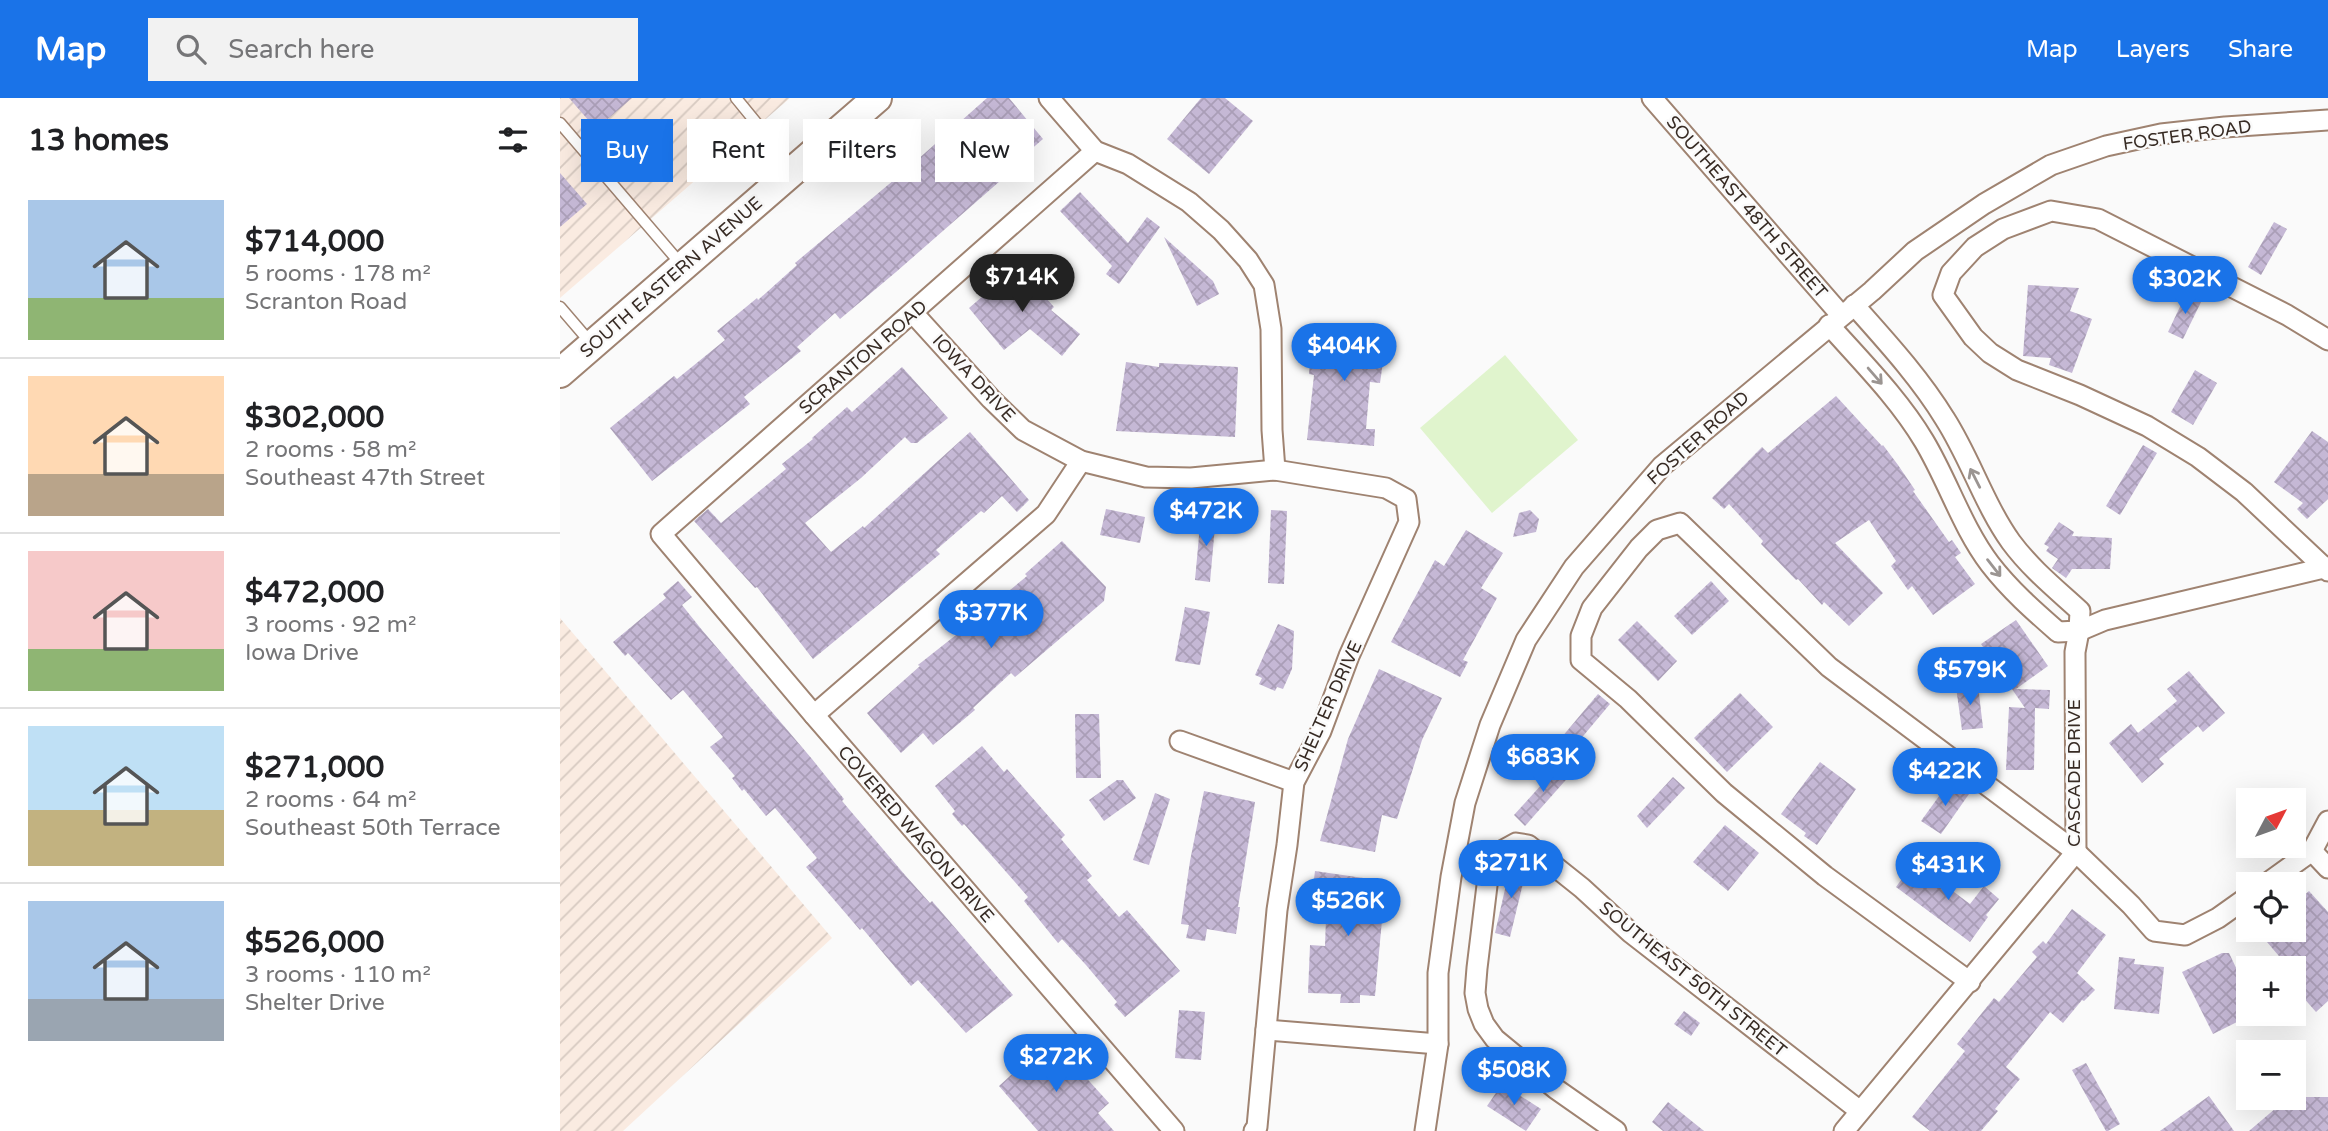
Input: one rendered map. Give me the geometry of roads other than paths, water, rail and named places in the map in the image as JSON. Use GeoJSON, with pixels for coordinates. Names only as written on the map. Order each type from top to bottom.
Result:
{"type":"FeatureCollection","features":[{"type":"Feature","properties":{"kind":"main road","name":"SOUTH EASTERN AVENUE"},"geometry":{"type":"LineString","coordinates":[[560,373],[877,98]]}},
{"type":"Feature","properties":{"kind":"street"},"geometry":{"type":"LineString","coordinates":[[1049,98],[1095,151],[1128,164],[1189,202],[1221,230],[1248,260],[1264,285],[1271,329],[1275,470]]}},
{"type":"Feature","properties":{"kind":"street","name":"SOUTHEAST 48TH STREET"},"geometry":{"type":"LineString","coordinates":[[1652,98],[1841,315],[1881,383],[1924,440],[1967,527],[1989,563],[2017,596],[2058,632],[2079,631],[2080,611],[2038,575],[2011,542],[1945,419],[1903,361],[1841,315]]}},
{"type":"Feature","properties":{"kind":"street","name":"FOSTER ROAD"},"geometry":{"type":"LineString","coordinates":[[1425,1131],[1438,1044],[1438,973],[1451,877],[1465,803],[1490,724],[1526,640],[1574,567],[1662,466],[1915,251],[1984,204],[2051,165],[2106,146],[2161,134],[2328,120]]}},
{"type":"Feature","properties":{"kind":"street","name":"SCRANTON ROAD"},"geometry":{"type":"LineString","coordinates":[[661,534],[1095,151]]}},
{"type":"Feature","properties":{"kind":"street"},"geometry":{"type":"LineString","coordinates":[[2327,569],[2245,492],[2198,457],[2147,426],[2017,370],[1990,353],[1973,337],[1943,295],[1951,273],[1975,247],[2003,229],[2050,211],[2098,219],[2287,315],[2328,340]]}},
{"type":"Feature","properties":{"kind":"street","name":"IOWA DRIVE"},"geometry":{"type":"LineString","coordinates":[[913,313],[1023,430],[1081,461],[1146,477],[1191,478],[1275,470],[1386,488],[1406,499]]}},
{"type":"Feature","properties":{"kind":"street"},"geometry":{"type":"LineString","coordinates":[[814,715],[1046,514],[1081,461]]}},
{"type":"Feature","properties":{"kind":"street","name":"SHELTER DRIVE"},"geometry":{"type":"LineString","coordinates":[[1254,1131],[1277,910],[1294,782],[1321,731],[1349,656],[1409,522],[1406,499]]}},
{"type":"Feature","properties":{"kind":"street"},"geometry":{"type":"LineString","coordinates":[[1970,982],[1825,876],[1724,793],[1628,699],[1581,660],[1581,636],[1592,608],[1639,548],[1657,530],[1680,523],[1829,667],[2076,852],[2154,931],[2185,935],[2236,905]]}},
{"type":"Feature","properties":{"kind":"street","name":"COVERED WAGON DRIVE"},"geometry":{"type":"LineString","coordinates":[[661,534],[1174,1131]]}},
{"type":"Feature","properties":{"kind":"street"},"geometry":{"type":"LineString","coordinates":[[2079,631],[2105,620],[2327,569]]}},
{"type":"Feature","properties":{"kind":"street","name":"CASCADE DRIVE"},"geometry":{"type":"LineString","coordinates":[[1844,1131],[2076,852],[2074,652],[2079,631]]}},
{"type":"Feature","properties":{"kind":"street"},"geometry":{"type":"LineString","coordinates":[[1180,741],[1294,782]]}},
{"type":"Feature","properties":{"kind":"street"},"geometry":{"type":"LineString","coordinates":[[2283,872],[2312,851],[2328,821]]}},
{"type":"Feature","properties":{"kind":"street","name":"SOUTHEAST 50TH STREET"},"geometry":{"type":"LineString","coordinates":[[1616,1131],[1556,1089],[1495,1039],[1484,1024],[1478,1009],[1475,993],[1489,869],[1496,854],[1516,843],[1528,845],[1632,933],[1860,1111]]}},
{"type":"Feature","properties":{"kind":"street"},"geometry":{"type":"LineString","coordinates":[[2312,851],[2328,868]]}},
{"type":"Feature","properties":{"kind":"street"},"geometry":{"type":"LineString","coordinates":[[1266,1030],[1438,1044]]}},
{"type":"Feature","properties":{"kind":"lane"},"geometry":{"type":"LineString","coordinates":[[736,98],[795,169]]}},
{"type":"Feature","properties":{"kind":"lane"},"geometry":{"type":"LineString","coordinates":[[560,124],[683,267]]}},
{"type":"Feature","properties":{"kind":"lane"},"geometry":{"type":"LineString","coordinates":[[560,307],[592,345]]}}]}
